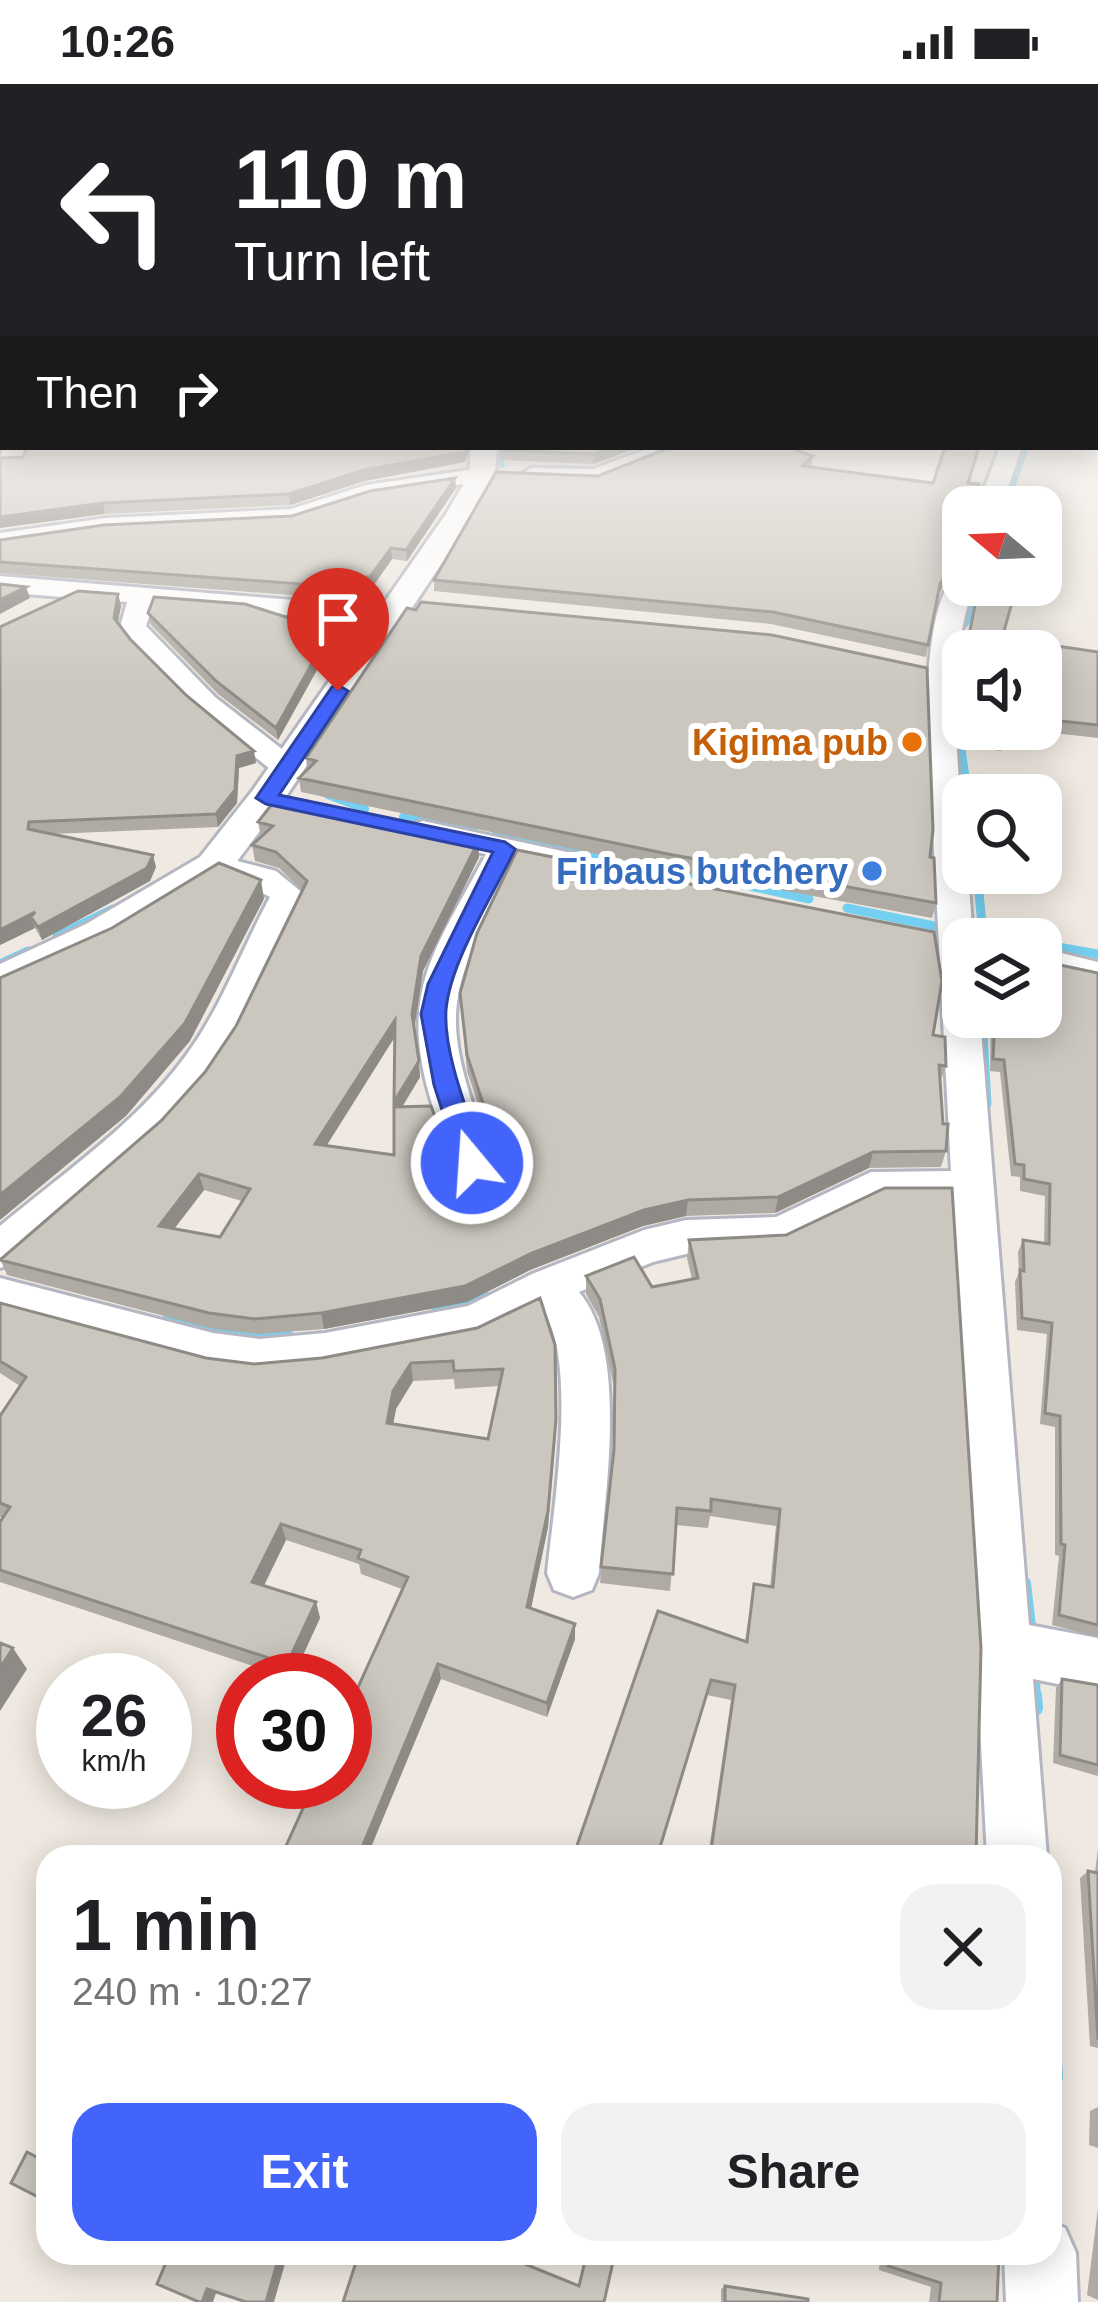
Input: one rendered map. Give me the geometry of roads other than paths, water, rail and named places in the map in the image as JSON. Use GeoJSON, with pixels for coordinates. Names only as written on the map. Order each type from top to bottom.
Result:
{"type":"FeatureCollection","features":[{"type":"Feature","properties":{"kind":"street"},"geometry":{"type":"LineString","coordinates":[[0,540],[106,525],[293,516],[389,487]]}},
{"type":"Feature","properties":{"kind":"street"},"geometry":{"type":"LineString","coordinates":[[0,981],[101,933],[214,865],[282,801],[285,766],[394,610],[469,487]]}},
{"type":"Feature","properties":{"kind":"street"},"geometry":{"type":"LineString","coordinates":[[0,584],[394,610],[435,604]]}},
{"type":"Feature","properties":{"kind":"street"},"geometry":{"type":"LineString","coordinates":[[24,617],[77,590]]}},
{"type":"Feature","properties":{"kind":"street"},"geometry":{"type":"LineString","coordinates":[[142,596],[133,627],[205,703],[285,766]]}},
{"type":"Feature","properties":{"kind":"street"},"geometry":{"type":"LineString","coordinates":[[948,918],[931,670],[954,606]]}},
{"type":"Feature","properties":{"kind":"street"},"geometry":{"type":"LineString","coordinates":[[400,826],[597,868]]}},
{"type":"Feature","properties":{"kind":"street"},"geometry":{"type":"LineString","coordinates":[[472,1163],[447,1085],[434,1014],[440,984],[505,849]]}},
{"type":"Feature","properties":{"kind":"street"},"geometry":{"type":"LineString","coordinates":[[0,1250],[112,1154],[190,1078],[219,1036],[288,895],[248,873],[214,865]]}},
{"type":"Feature","properties":{"kind":"street"},"geometry":{"type":"LineString","coordinates":[[1062,964],[1098,973]]}},
{"type":"Feature","properties":{"kind":"street"},"geometry":{"type":"LineString","coordinates":[[958,1038],[1016,1845]]}},
{"type":"Feature","properties":{"kind":"street"},"geometry":{"type":"LineString","coordinates":[[0,1296],[142,1335],[259,1358],[325,1352],[477,1323],[548,1286],[665,1242],[782,1233],[871,1187],[911,1183],[972,1188]]}},
{"type":"Feature","properties":{"kind":"street"},"geometry":{"type":"LineString","coordinates":[[548,1286],[576,1320],[586,1411],[573,1573]]}},
{"type":"Feature","properties":{"kind":"street"},"geometry":{"type":"LineString","coordinates":[[1000,1646],[1098,1665]]}},
{"type":"Feature","properties":{"kind":"street"},"geometry":{"type":"LineString","coordinates":[[1040,2265],[1042,2302]]}},
{"type":"Feature","properties":{"kind":"waterway"},"geometry":{"type":"LineString","coordinates":[[965,623],[973,606]]}},
{"type":"Feature","properties":{"kind":"waterway"},"geometry":{"type":"LineString","coordinates":[[962,750],[965,774]]}},
{"type":"Feature","properties":{"kind":"waterway"},"geometry":{"type":"LineString","coordinates":[[328,795],[365,809]]}},
{"type":"Feature","properties":{"kind":"waterway"},"geometry":{"type":"LineString","coordinates":[[403,817],[473,829]]}},
{"type":"Feature","properties":{"kind":"waterway"},"geometry":{"type":"LineString","coordinates":[[496,835],[634,862]]}},
{"type":"Feature","properties":{"kind":"waterway"},"geometry":{"type":"LineString","coordinates":[[690,873],[809,899]]}},
{"type":"Feature","properties":{"kind":"waterway"},"geometry":{"type":"LineString","coordinates":[[979,894],[981,918]]}},
{"type":"Feature","properties":{"kind":"waterway"},"geometry":{"type":"LineString","coordinates":[[847,908],[942,928]]}},
{"type":"Feature","properties":{"kind":"waterway"},"geometry":{"type":"LineString","coordinates":[[57,936],[113,909]]}},
{"type":"Feature","properties":{"kind":"waterway"},"geometry":{"type":"LineString","coordinates":[[1062,948],[1098,954]]}},
{"type":"Feature","properties":{"kind":"waterway"},"geometry":{"type":"LineString","coordinates":[[0,964],[28,951]]}},
{"type":"Feature","properties":{"kind":"waterway"},"geometry":{"type":"LineString","coordinates":[[983,1038],[987,1104]]}},
{"type":"Feature","properties":{"kind":"waterway"},"geometry":{"type":"LineString","coordinates":[[436,1313],[487,1298]]}},
{"type":"Feature","properties":{"kind":"waterway"},"geometry":{"type":"LineString","coordinates":[[165,1322],[289,1337]]}},
{"type":"Feature","properties":{"kind":"waterway"},"geometry":{"type":"LineString","coordinates":[[1025,1583],[1031,1636]]}},
{"type":"Feature","properties":{"kind":"waterway"},"geometry":{"type":"LineString","coordinates":[[1033,1667],[1035,1698]]}},
{"type":"Feature","properties":{"kind":"waterway"},"geometry":{"type":"LineString","coordinates":[[1034,1695],[1035,1708]]}},
{"type":"Feature","properties":{"kind":"place","name":"Kigima pub"},"geometry":{"type":"Point","coordinates":[912,742]}},
{"type":"Feature","properties":{"kind":"place","name":"Firbaus butchery"},"geometry":{"type":"Point","coordinates":[872,871]}}]}
